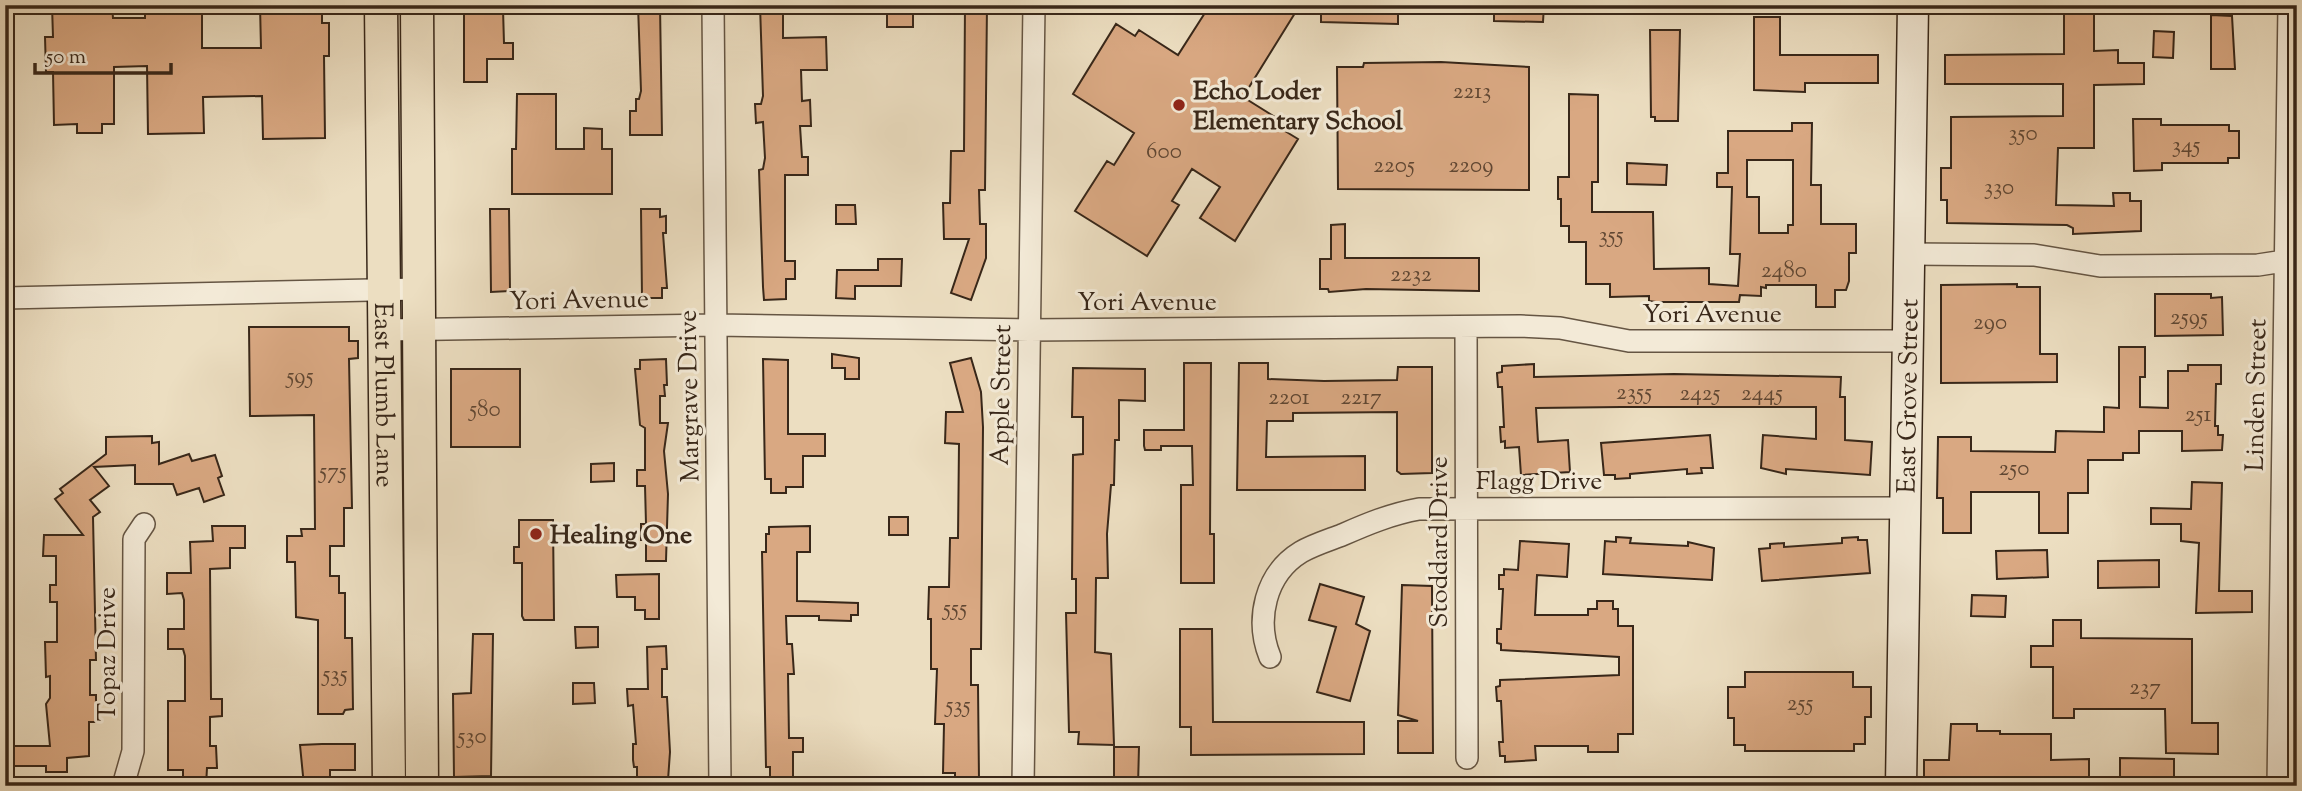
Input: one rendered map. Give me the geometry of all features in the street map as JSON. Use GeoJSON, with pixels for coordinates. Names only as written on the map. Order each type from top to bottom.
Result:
{"type":"FeatureCollection","features":[{"type":"Feature","properties":{"kind":"main road","name":"East Plumb Lane"},"geometry":{"type":"LineString","coordinates":[[381,5],[389,786]]}},
{"type":"Feature","properties":{"kind":"main road","name":"East Plumb Lane"},"geometry":{"type":"LineString","coordinates":[[417,5],[422,786]]}},
{"type":"Feature","properties":{"kind":"street","name":"Margrave Drive"},"geometry":{"type":"LineString","coordinates":[[713,5],[720,786]]}},
{"type":"Feature","properties":{"kind":"street","name":"Apple Street"},"geometry":{"type":"LineString","coordinates":[[1023,786],[1034,5]]}},
{"type":"Feature","properties":{"kind":"street","name":"East Grove Street"},"geometry":{"type":"LineString","coordinates":[[1901,786],[1913,5]]}},
{"type":"Feature","properties":{"kind":"street","name":"Linden Street"},"geometry":{"type":"LineString","coordinates":[[2278,786],[2291,260],[2289,5]]}},
{"type":"Feature","properties":{"kind":"street"},"geometry":{"type":"LineString","coordinates":[[1908,254],[2034,255],[2100,266],[2258,265],[2291,260]]}},
{"type":"Feature","properties":{"kind":"street"},"geometry":{"type":"LineString","coordinates":[[5,298],[384,292],[418,289]]}},
{"type":"Feature","properties":{"kind":"street","name":"Yori Avenue"},"geometry":{"type":"LineString","coordinates":[[384,330],[716,325],[1029,330],[1466,327],[1560,328],[1629,341],[1908,341]]}},
{"type":"Feature","properties":{"kind":"street","name":"Stoddard Drive"},"geometry":{"type":"LineString","coordinates":[[1466,327],[1466,758]]}},
{"type":"Feature","properties":{"kind":"street","name":"Flagg Drive"},"geometry":{"type":"LineString","coordinates":[[1270,657],[1264,641],[1265,601],[1273,581],[1286,565],[1301,552],[1392,514],[1419,509],[1466,508],[1905,508]]}},
{"type":"Feature","properties":{"kind":"street","name":"Topaz Drive"},"geometry":{"type":"LineString","coordinates":[[123,786],[133,751],[134,539],[144,524]]}},
{"type":"Feature","properties":{"kind":"building"},"geometry":{"type":"Polygon","coordinates":[[[52,5],[112,5],[113,18],[145,18],[145,5],[202,5],[202,48],[261,48],[260,5],[322,5],[322,23],[329,23],[329,56],[324,56],[325,138],[263,139],[262,96],[203,97],[204,133],[148,134],[147,66],[114,67],[114,124],[102,124],[102,133],[77,133],[77,124],[54,125],[53,72],[46,72],[45,37],[53,37],[52,5]]]}},
{"type":"Feature","properties":{"kind":"building"},"geometry":{"type":"Polygon","coordinates":[[[464,5],[503,9],[504,43],[513,43],[513,59],[487,59],[487,82],[464,82],[464,5]]]}},
{"type":"Feature","properties":{"kind":"building"},"geometry":{"type":"Polygon","coordinates":[[[638,5],[660,5],[662,135],[630,135],[630,111],[636,111],[636,99],[639,99],[641,91],[638,5]]]}},
{"type":"Feature","properties":{"kind":"building"},"geometry":{"type":"Polygon","coordinates":[[[760,5],[783,5],[783,38],[826,37],[827,70],[801,70],[802,101],[810,100],[811,126],[800,126],[802,157],[808,157],[808,175],[785,175],[785,261],[795,261],[795,279],[786,279],[786,299],[764,300],[759,170],[763,169],[765,158],[763,122],[756,123],[755,104],[761,104],[763,96],[760,5]]]}},
{"type":"Feature","properties":{"kind":"building"},"geometry":{"type":"Polygon","coordinates":[[[887,5],[913,5],[913,27],[887,27],[887,5]]]}},
{"type":"Feature","properties":{"kind":"building"},"geometry":{"type":"Polygon","coordinates":[[[965,5],[987,5],[985,190],[979,190],[980,224],[986,224],[986,258],[971,300],[951,293],[969,239],[944,239],[943,203],[950,203],[951,151],[964,151],[965,5]]]}},
{"type":"Feature","properties":{"kind":"building"},"geometry":{"type":"Polygon","coordinates":[[[1210,5],[1300,5],[1243,97],[1283,122],[1280,128],[1298,139],[1235,241],[1200,218],[1220,187],[1192,169],[1172,201],[1179,205],[1147,256],[1075,211],[1107,161],[1114,165],[1134,133],[1073,94],[1116,24],[1135,36],[1139,30],[1178,55],[1210,5]]]}},
{"type":"Feature","properties":{"kind":"building"},"geometry":{"type":"Polygon","coordinates":[[[1321,5],[1398,5],[1398,24],[1321,22],[1321,5]]]}},
{"type":"Feature","properties":{"kind":"building"},"geometry":{"type":"Polygon","coordinates":[[[1494,5],[1544,5],[1543,22],[1494,21],[1494,5]]]}},
{"type":"Feature","properties":{"kind":"building"},"geometry":{"type":"Polygon","coordinates":[[[2064,5],[2094,5],[2094,51],[2118,50],[2118,63],[2144,63],[2144,84],[2094,85],[2094,148],[2058,148],[2056,205],[2114,206],[2113,193],[2130,193],[2130,201],[2141,201],[2141,231],[2073,234],[2073,228],[2067,225],[1947,223],[1947,200],[1941,200],[1941,168],[1951,168],[1951,117],[2063,116],[2063,84],[1945,84],[1945,55],[2064,54],[2064,5]]]}},
{"type":"Feature","properties":{"kind":"building"},"geometry":{"type":"Polygon","coordinates":[[[2211,15],[2232,16],[2235,69],[2211,69],[2211,15]]]}},
{"type":"Feature","properties":{"kind":"building"},"geometry":{"type":"Polygon","coordinates":[[[1754,17],[1780,17],[1780,55],[1878,55],[1878,83],[1805,83],[1805,92],[1754,90],[1754,17]]]}},
{"type":"Feature","properties":{"kind":"building"},"geometry":{"type":"Polygon","coordinates":[[[1650,30],[1680,30],[1678,121],[1655,121],[1655,117],[1651,117],[1650,30]]]}},
{"type":"Feature","properties":{"kind":"building"},"geometry":{"type":"Polygon","coordinates":[[[2154,31],[2174,32],[2173,58],[2153,57],[2154,31]]]}},
{"type":"Feature","properties":{"kind":"building"},"geometry":{"type":"Polygon","coordinates":[[[1441,62],[1529,67],[1529,190],[1338,189],[1337,67],[1363,67],[1364,63],[1441,62]]]}},
{"type":"Feature","properties":{"kind":"building"},"geometry":{"type":"Polygon","coordinates":[[[517,94],[556,94],[556,149],[584,149],[584,128],[602,129],[602,149],[612,149],[612,194],[512,194],[512,149],[516,149],[517,94]]]}},
{"type":"Feature","properties":{"kind":"building"},"geometry":{"type":"Polygon","coordinates":[[[1569,94],[1598,95],[1598,182],[1592,182],[1592,212],[1653,212],[1654,269],[1709,268],[1709,284],[1738,286],[1740,254],[1730,254],[1732,187],[1717,187],[1717,173],[1728,173],[1728,131],[1792,131],[1792,123],[1812,123],[1811,185],[1821,185],[1821,224],[1856,224],[1856,253],[1849,253],[1849,281],[1846,290],[1835,290],[1835,307],[1816,307],[1816,285],[1766,285],[1766,288],[1761,287],[1761,296],[1740,295],[1739,302],[1656,302],[1649,301],[1649,296],[1610,297],[1610,284],[1586,284],[1586,242],[1569,242],[1569,226],[1561,226],[1558,177],[1569,177],[1569,94]],[[1747,160],[1747,197],[1759,197],[1759,233],[1788,233],[1788,225],[1793,225],[1793,160],[1747,160]]]}},
{"type":"Feature","properties":{"kind":"building"},"geometry":{"type":"Polygon","coordinates":[[[2133,119],[2161,119],[2161,125],[2229,125],[2229,131],[2239,131],[2239,158],[2228,158],[2228,163],[2162,163],[2162,170],[2134,171],[2133,119]]]}},
{"type":"Feature","properties":{"kind":"building"},"geometry":{"type":"Polygon","coordinates":[[[1627,163],[1667,165],[1666,185],[1627,184],[1627,163]]]}},
{"type":"Feature","properties":{"kind":"building"},"geometry":{"type":"Polygon","coordinates":[[[836,205],[855,205],[856,224],[836,224],[836,205]]]}},
{"type":"Feature","properties":{"kind":"building"},"geometry":{"type":"Polygon","coordinates":[[[490,209],[509,209],[510,291],[491,292],[490,209]]]}},
{"type":"Feature","properties":{"kind":"building"},"geometry":{"type":"Polygon","coordinates":[[[641,209],[660,209],[660,217],[666,216],[666,233],[663,233],[667,288],[662,288],[662,298],[642,298],[641,209]]]}},
{"type":"Feature","properties":{"kind":"building"},"geometry":{"type":"Polygon","coordinates":[[[1345,224],[1345,258],[1479,258],[1479,291],[1366,289],[1329,292],[1328,289],[1320,289],[1320,259],[1331,259],[1331,225],[1345,224]]]}},
{"type":"Feature","properties":{"kind":"building"},"geometry":{"type":"Polygon","coordinates":[[[878,259],[902,259],[901,286],[855,286],[855,299],[836,298],[837,270],[878,270],[878,259]]]}},
{"type":"Feature","properties":{"kind":"building"},"geometry":{"type":"Polygon","coordinates":[[[2017,284],[2017,287],[2040,287],[2040,354],[2057,354],[2057,382],[1941,383],[1941,285],[2017,284]]]}},
{"type":"Feature","properties":{"kind":"building"},"geometry":{"type":"Polygon","coordinates":[[[2155,294],[2211,294],[2211,298],[2222,297],[2223,335],[2155,336],[2155,294]]]}},
{"type":"Feature","properties":{"kind":"building"},"geometry":{"type":"Polygon","coordinates":[[[249,327],[349,327],[349,341],[358,341],[358,358],[349,359],[352,508],[344,508],[344,546],[330,546],[330,576],[339,576],[339,593],[345,593],[345,638],[352,638],[353,709],[345,710],[343,714],[318,714],[318,620],[296,617],[295,562],[287,562],[287,536],[302,536],[301,529],[315,529],[314,415],[250,416],[249,327]]]}},
{"type":"Feature","properties":{"kind":"building"},"geometry":{"type":"Polygon","coordinates":[[[2119,347],[2145,347],[2145,377],[2140,377],[2140,407],[2168,408],[2168,371],[2188,371],[2188,365],[2221,365],[2221,384],[2216,384],[2215,426],[2218,426],[2218,435],[2223,435],[2222,450],[2182,451],[2182,431],[2139,431],[2139,453],[2123,453],[2123,460],[2088,460],[2088,493],[2068,493],[2068,533],[2039,533],[2039,492],[1971,492],[1971,533],[1943,533],[1943,498],[1937,498],[1938,437],[1971,437],[1971,451],[2055,452],[2056,431],[2104,432],[2104,407],[2119,408],[2119,347]]]}},
{"type":"Feature","properties":{"kind":"building"},"geometry":{"type":"Polygon","coordinates":[[[832,354],[859,358],[859,379],[845,379],[845,368],[832,368],[832,354]]]}},
{"type":"Feature","properties":{"kind":"building"},"geometry":{"type":"Polygon","coordinates":[[[971,358],[981,392],[983,427],[981,649],[971,649],[971,685],[978,685],[979,780],[955,780],[955,773],[943,773],[944,724],[935,724],[937,669],[931,669],[929,587],[949,587],[950,538],[958,538],[959,444],[945,443],[946,412],[963,412],[950,363],[971,358]]]}},
{"type":"Feature","properties":{"kind":"building"},"geometry":{"type":"Polygon","coordinates":[[[666,359],[667,385],[664,385],[665,396],[660,396],[660,423],[668,423],[664,451],[668,494],[666,561],[646,561],[646,540],[641,540],[641,524],[646,524],[645,486],[637,486],[637,470],[645,470],[645,428],[640,425],[635,369],[640,369],[640,360],[666,359]]]}},
{"type":"Feature","properties":{"kind":"building"},"geometry":{"type":"Polygon","coordinates":[[[763,359],[788,360],[788,434],[825,434],[825,456],[803,456],[803,487],[786,487],[786,493],[771,493],[771,479],[765,479],[763,359]]]}},
{"type":"Feature","properties":{"kind":"building"},"geometry":{"type":"Polygon","coordinates":[[[1184,363],[1211,363],[1210,534],[1214,534],[1214,583],[1181,583],[1181,485],[1193,485],[1192,446],[1161,446],[1161,450],[1145,450],[1144,446],[1144,430],[1184,430],[1184,363]]]}},
{"type":"Feature","properties":{"kind":"building"},"geometry":{"type":"Polygon","coordinates":[[[1239,363],[1268,363],[1268,379],[1324,381],[1397,380],[1398,367],[1432,367],[1432,473],[1401,474],[1397,471],[1397,412],[1293,413],[1293,421],[1267,421],[1266,457],[1365,456],[1365,490],[1237,490],[1239,363]]]}},
{"type":"Feature","properties":{"kind":"building"},"geometry":{"type":"Polygon","coordinates":[[[1534,364],[1534,377],[1674,374],[1841,377],[1840,397],[1845,397],[1845,440],[1872,442],[1870,475],[1786,469],[1786,474],[1761,468],[1763,435],[1816,439],[1816,407],[1621,407],[1536,408],[1538,442],[1568,440],[1570,472],[1521,475],[1519,447],[1505,448],[1505,441],[1501,442],[1500,427],[1504,427],[1502,387],[1498,387],[1497,373],[1502,372],[1502,366],[1534,364]]]}},
{"type":"Feature","properties":{"kind":"building"},"geometry":{"type":"Polygon","coordinates":[[[1073,368],[1145,369],[1145,401],[1119,400],[1119,440],[1115,440],[1114,485],[1111,485],[1107,534],[1108,578],[1096,578],[1095,652],[1111,654],[1114,745],[1078,744],[1079,732],[1069,732],[1066,613],[1076,613],[1076,579],[1072,579],[1073,455],[1083,454],[1083,417],[1072,417],[1073,368]]]}},
{"type":"Feature","properties":{"kind":"building"},"geometry":{"type":"Polygon","coordinates":[[[451,369],[520,369],[520,447],[451,447],[451,369]]]}},
{"type":"Feature","properties":{"kind":"building"},"geometry":{"type":"Polygon","coordinates":[[[1710,435],[1713,468],[1701,468],[1702,473],[1687,474],[1687,469],[1630,474],[1630,478],[1615,479],[1615,475],[1604,475],[1601,443],[1710,435]]]}},
{"type":"Feature","properties":{"kind":"building"},"geometry":{"type":"Polygon","coordinates":[[[152,436],[152,443],[159,442],[159,464],[189,454],[192,461],[215,455],[222,476],[218,478],[224,495],[204,502],[199,488],[177,495],[173,484],[135,484],[135,465],[94,467],[109,486],[90,500],[100,512],[93,517],[96,660],[90,660],[90,695],[96,695],[96,722],[89,722],[89,756],[67,758],[67,772],[46,772],[46,766],[5,766],[5,748],[50,746],[46,704],[50,698],[50,676],[46,677],[45,642],[57,642],[57,602],[50,602],[50,585],[56,585],[56,556],[43,556],[44,535],[83,535],[55,499],[63,493],[60,489],[106,454],[106,437],[152,436]]]}},
{"type":"Feature","properties":{"kind":"building"},"geometry":{"type":"Polygon","coordinates":[[[614,463],[614,481],[591,482],[591,464],[614,463]]]}},
{"type":"Feature","properties":{"kind":"building"},"geometry":{"type":"Polygon","coordinates":[[[2192,482],[2222,483],[2219,591],[2252,591],[2252,612],[2196,613],[2199,543],[2181,541],[2181,524],[2151,524],[2151,508],[2191,509],[2192,482]]]}},
{"type":"Feature","properties":{"kind":"building"},"geometry":{"type":"Polygon","coordinates":[[[889,517],[908,517],[908,535],[889,535],[889,517]]]}},
{"type":"Feature","properties":{"kind":"building"},"geometry":{"type":"Polygon","coordinates":[[[519,520],[553,520],[554,620],[524,620],[522,616],[522,563],[514,563],[514,547],[519,547],[519,520]]]}},
{"type":"Feature","properties":{"kind":"building"},"geometry":{"type":"Polygon","coordinates":[[[212,526],[245,526],[245,548],[230,548],[230,568],[210,569],[211,699],[222,699],[222,716],[210,717],[210,746],[216,746],[217,768],[207,768],[206,786],[183,786],[183,770],[168,770],[168,701],[185,701],[185,656],[183,649],[168,649],[168,629],[184,629],[184,600],[182,593],[167,594],[167,573],[191,573],[190,542],[213,541],[212,526]]]}},
{"type":"Feature","properties":{"kind":"building"},"geometry":{"type":"Polygon","coordinates":[[[810,526],[810,552],[797,552],[797,601],[858,603],[858,615],[851,615],[851,621],[819,620],[819,616],[786,616],[787,644],[792,644],[794,674],[788,674],[789,738],[803,738],[803,752],[793,752],[793,784],[770,784],[770,767],[766,767],[762,552],[766,552],[766,534],[769,534],[769,527],[810,526]]]}},
{"type":"Feature","properties":{"kind":"building"},"geometry":{"type":"Polygon","coordinates":[[[1616,537],[1631,538],[1630,543],[1688,546],[1688,542],[1714,548],[1712,580],[1603,574],[1605,541],[1616,542],[1616,537]]]}},
{"type":"Feature","properties":{"kind":"building"},"geometry":{"type":"Polygon","coordinates":[[[1858,537],[1858,540],[1867,540],[1870,573],[1762,581],[1759,549],[1770,548],[1770,544],[1784,543],[1784,547],[1842,543],[1842,538],[1858,537]]]}},
{"type":"Feature","properties":{"kind":"building"},"geometry":{"type":"Polygon","coordinates":[[[1520,541],[1569,544],[1567,577],[1537,575],[1535,615],[1588,615],[1588,609],[1597,609],[1597,601],[1613,601],[1613,609],[1618,609],[1618,626],[1633,626],[1633,734],[1618,734],[1618,752],[1588,752],[1588,746],[1535,746],[1536,760],[1505,762],[1505,756],[1500,756],[1499,742],[1503,742],[1501,701],[1497,701],[1496,687],[1500,686],[1500,680],[1619,675],[1619,657],[1501,650],[1501,644],[1497,643],[1497,629],[1501,629],[1503,589],[1499,589],[1499,575],[1504,575],[1504,569],[1518,570],[1520,541]]]}},
{"type":"Feature","properties":{"kind":"building"},"geometry":{"type":"Polygon","coordinates":[[[2047,550],[2048,577],[1997,579],[1996,551],[2047,550]]]}},
{"type":"Feature","properties":{"kind":"building"},"geometry":{"type":"Polygon","coordinates":[[[2159,560],[2159,587],[2098,588],[2098,561],[2159,560]]]}},
{"type":"Feature","properties":{"kind":"building"},"geometry":{"type":"Polygon","coordinates":[[[659,574],[659,619],[645,619],[645,610],[635,610],[635,597],[617,597],[616,575],[659,574]]]}},
{"type":"Feature","properties":{"kind":"building"},"geometry":{"type":"Polygon","coordinates":[[[1320,584],[1364,597],[1356,624],[1370,631],[1350,701],[1317,692],[1336,627],[1309,620],[1320,584]]]}},
{"type":"Feature","properties":{"kind":"building"},"geometry":{"type":"Polygon","coordinates":[[[1402,585],[1432,586],[1433,753],[1398,753],[1398,721],[1418,721],[1398,715],[1402,585]]]}},
{"type":"Feature","properties":{"kind":"building"},"geometry":{"type":"Polygon","coordinates":[[[1972,595],[2006,596],[2005,617],[1971,616],[1972,595]]]}},
{"type":"Feature","properties":{"kind":"building"},"geometry":{"type":"Polygon","coordinates":[[[2053,620],[2081,620],[2081,638],[2192,639],[2192,723],[2218,723],[2218,754],[2166,753],[2165,709],[2074,709],[2074,718],[2053,718],[2053,667],[2031,667],[2031,646],[2053,646],[2053,620]]]}},
{"type":"Feature","properties":{"kind":"building"},"geometry":{"type":"Polygon","coordinates":[[[575,627],[598,627],[598,647],[576,648],[575,627]]]}},
{"type":"Feature","properties":{"kind":"building"},"geometry":{"type":"Polygon","coordinates":[[[1180,629],[1212,629],[1213,722],[1364,722],[1364,754],[1191,755],[1191,727],[1180,727],[1180,629]]]}},
{"type":"Feature","properties":{"kind":"building"},"geometry":{"type":"Polygon","coordinates":[[[473,634],[493,634],[491,776],[454,777],[453,694],[471,693],[473,634]]]}},
{"type":"Feature","properties":{"kind":"building"},"geometry":{"type":"Polygon","coordinates":[[[666,646],[667,669],[662,669],[662,697],[667,697],[670,752],[668,780],[637,780],[637,767],[634,767],[633,760],[633,744],[636,744],[633,705],[628,706],[627,689],[648,689],[647,647],[666,646]]]}},
{"type":"Feature","properties":{"kind":"building"},"geometry":{"type":"Polygon","coordinates":[[[1745,672],[1853,672],[1853,687],[1871,687],[1871,717],[1865,717],[1865,744],[1854,744],[1854,751],[1745,751],[1745,745],[1734,745],[1734,718],[1728,718],[1728,687],[1745,687],[1745,672]]]}},
{"type":"Feature","properties":{"kind":"building"},"geometry":{"type":"Polygon","coordinates":[[[573,683],[594,683],[595,703],[573,704],[573,683]]]}},
{"type":"Feature","properties":{"kind":"building"},"geometry":{"type":"Polygon","coordinates":[[[1951,724],[1977,724],[1977,731],[2000,731],[2000,734],[2051,734],[2051,760],[2089,759],[2089,786],[1924,786],[1924,760],[1949,760],[1951,724]]]}},
{"type":"Feature","properties":{"kind":"building"},"geometry":{"type":"Polygon","coordinates":[[[355,744],[355,770],[330,770],[330,786],[304,786],[300,745],[355,744]]]}},
{"type":"Feature","properties":{"kind":"building"},"geometry":{"type":"Polygon","coordinates":[[[1114,747],[1139,747],[1138,786],[1114,786],[1114,747]]]}},
{"type":"Feature","properties":{"kind":"building"},"geometry":{"type":"Polygon","coordinates":[[[2120,758],[2174,759],[2174,786],[2120,786],[2120,758]]]}},
{"type":"Feature","properties":{"kind":"place","name":"Echo Loder Elementary School"},"geometry":{"type":"Point","coordinates":[1179,105]}},
{"type":"Feature","properties":{"kind":"place","name":"Healing One"},"geometry":{"type":"Point","coordinates":[536,534]}}]}
